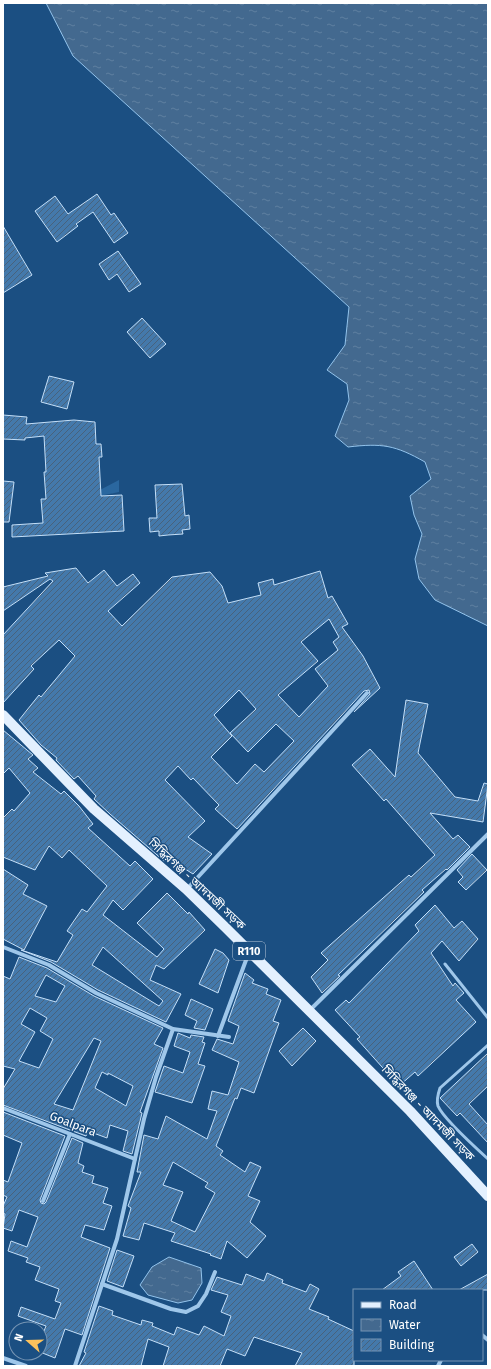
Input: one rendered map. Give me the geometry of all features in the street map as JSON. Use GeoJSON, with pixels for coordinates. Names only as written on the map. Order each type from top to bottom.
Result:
{"type":"FeatureCollection","features":[{"type":"Feature","properties":{"kind":"main road","name":"সিদ্ধিরগঞ্জ - আদমজী সড়ক"},"geometry":{"type":"LineString","coordinates":[[3,715],[94,809],[186,889],[249,951],[410,1111],[488,1196]]}},
{"type":"Feature","properties":{"kind":"street"},"geometry":{"type":"LineString","coordinates":[[186,889],[367,694]]}},
{"type":"Feature","properties":{"kind":"street"},"geometry":{"type":"LineString","coordinates":[[308,1011],[488,834]]}},
{"type":"Feature","properties":{"kind":"street"},"geometry":{"type":"LineString","coordinates":[[3,947],[49,965],[96,993],[173,1029],[229,1037]]}},
{"type":"Feature","properties":{"kind":"street"},"geometry":{"type":"LineString","coordinates":[[218,1036],[249,951]]}},
{"type":"Feature","properties":{"kind":"street"},"geometry":{"type":"LineString","coordinates":[[75,1366],[117,1239],[135,1159],[156,1077],[173,1029]]}},
{"type":"Feature","properties":{"kind":"street","name":"Goalpara"},"geometry":{"type":"LineString","coordinates":[[3,1108],[135,1159]]}},
{"type":"Feature","properties":{"kind":"street"},"geometry":{"type":"LineString","coordinates":[[43,1201],[70,1134]]}},
{"type":"Feature","properties":{"kind":"street"},"geometry":{"type":"LineString","coordinates":[[102,1284],[171,1309],[186,1312],[198,1306],[206,1294],[215,1272]]}},
{"type":"Feature","properties":{"kind":"street"},"geometry":{"type":"LineString","coordinates":[[3,1358],[26,1366]]}},
{"type":"Feature","properties":{"kind":"lane"},"geometry":{"type":"LineString","coordinates":[[446,964],[488,1018]]}},
{"type":"Feature","properties":{"kind":"lane"},"geometry":{"type":"LineString","coordinates":[[488,1045],[440,1088],[437,1095],[438,1106],[445,1115],[488,1160]]}},
{"type":"Feature","properties":{"kind":"green space"},"geometry":{"type":"Polygon","coordinates":[[[119,480],[119,492],[104,495],[106,522],[100,490],[119,480]]]}},
{"type":"Feature","properties":{"kind":"water"},"geometry":{"type":"Polygon","coordinates":[[[46,3],[488,3],[488,626],[435,600],[419,579],[415,559],[422,534],[414,515],[410,496],[431,479],[425,462],[405,452],[388,447],[370,445],[348,447],[335,436],[349,400],[347,384],[327,370],[345,345],[349,307],[73,56],[46,3]]]}},
{"type":"Feature","properties":{"kind":"water"},"geometry":{"type":"Polygon","coordinates":[[[169,1257],[201,1268],[202,1283],[192,1300],[178,1303],[148,1295],[140,1285],[152,1267],[169,1257]]]}},
{"type":"Feature","properties":{"kind":"building"},"geometry":{"type":"Polygon","coordinates":[[[97,194],[111,215],[114,213],[128,233],[114,243],[93,212],[76,224],[78,226],[57,242],[35,211],[55,196],[68,214],[97,194]]]}},
{"type":"Feature","properties":{"kind":"building"},"geometry":{"type":"Polygon","coordinates":[[[3,226],[32,275],[3,293],[3,226]]]}},
{"type":"Feature","properties":{"kind":"building"},"geometry":{"type":"Polygon","coordinates":[[[118,251],[141,284],[129,292],[117,274],[109,280],[99,264],[118,251]]]}},
{"type":"Feature","properties":{"kind":"building"},"geometry":{"type":"Polygon","coordinates":[[[142,318],[166,344],[150,358],[127,332],[142,318]]]}},
{"type":"Feature","properties":{"kind":"building"},"geometry":{"type":"Polygon","coordinates":[[[49,376],[74,382],[67,409],[41,402],[49,376]]]}},
{"type":"Feature","properties":{"kind":"building"},"geometry":{"type":"Polygon","coordinates":[[[3,415],[27,417],[26,424],[74,420],[95,422],[96,444],[101,444],[102,457],[99,457],[101,496],[122,495],[124,531],[12,537],[12,525],[43,523],[41,499],[46,499],[44,436],[25,438],[25,440],[3,439],[3,415]]]}},
{"type":"Feature","properties":{"kind":"building"},"geometry":{"type":"Polygon","coordinates":[[[3,481],[14,482],[9,522],[3,522],[3,481]]]}},
{"type":"Feature","properties":{"kind":"building"},"geometry":{"type":"Polygon","coordinates":[[[182,484],[185,516],[189,515],[190,529],[182,530],[183,534],[159,536],[159,531],[150,532],[149,518],[157,518],[155,485],[182,484]]]}},
{"type":"Feature","properties":{"kind":"building"},"geometry":{"type":"Polygon","coordinates":[[[76,568],[88,583],[104,570],[117,586],[133,574],[140,583],[108,611],[122,626],[172,577],[210,572],[222,586],[228,603],[261,595],[258,583],[273,579],[274,585],[320,571],[328,598],[332,596],[348,624],[342,627],[363,656],[380,688],[354,712],[370,694],[369,690],[364,691],[237,829],[215,809],[219,805],[193,778],[191,780],[178,766],[165,780],[205,821],[188,837],[212,854],[193,874],[168,858],[164,861],[110,814],[94,799],[96,796],[78,776],[74,779],[56,760],[57,758],[41,745],[19,720],[39,695],[41,697],[75,656],[59,640],[31,666],[34,669],[3,703],[3,635],[53,581],[50,579],[3,611],[3,587],[48,576],[45,573],[76,568]],[[329,619],[301,642],[318,661],[278,695],[299,717],[328,686],[315,669],[338,650],[333,642],[339,637],[329,619]],[[239,690],[214,715],[232,736],[211,757],[237,784],[255,764],[264,772],[294,741],[276,724],[248,752],[230,733],[256,709],[239,690]]]}},
{"type":"Feature","properties":{"kind":"building"},"geometry":{"type":"Polygon","coordinates":[[[406,700],[428,704],[418,753],[455,797],[478,801],[484,783],[488,784],[483,822],[430,813],[453,839],[458,835],[470,847],[447,870],[446,869],[422,890],[424,892],[338,975],[340,976],[322,993],[311,977],[328,960],[321,953],[409,875],[411,877],[435,855],[386,799],[384,801],[352,765],[370,749],[395,777],[406,700]]]}},
{"type":"Feature","properties":{"kind":"building"},"geometry":{"type":"Polygon","coordinates":[[[3,730],[33,755],[28,759],[38,768],[33,772],[61,794],[64,791],[79,806],[93,824],[88,828],[130,866],[135,861],[153,879],[123,910],[113,900],[103,915],[157,957],[164,949],[137,923],[167,893],[188,914],[189,912],[205,930],[164,969],[156,965],[150,980],[181,994],[166,1022],[98,990],[51,962],[21,950],[57,962],[73,935],[67,931],[82,909],[87,912],[107,886],[69,850],[62,858],[49,846],[35,870],[3,857],[3,818],[12,809],[14,811],[30,793],[9,768],[3,774],[3,730]],[[103,947],[92,965],[159,1006],[163,1001],[103,947]]]}},
{"type":"Feature","properties":{"kind":"building"},"geometry":{"type":"Polygon","coordinates":[[[472,854],[487,870],[466,890],[458,882],[463,877],[457,870],[472,854]]]}},
{"type":"Feature","properties":{"kind":"building"},"geometry":{"type":"Polygon","coordinates":[[[3,869],[28,885],[23,894],[47,906],[24,950],[3,939],[3,869]]]}},
{"type":"Feature","properties":{"kind":"building"},"geometry":{"type":"Polygon","coordinates":[[[435,905],[454,928],[462,921],[478,939],[459,961],[442,941],[431,953],[453,986],[455,983],[464,993],[456,1000],[476,1022],[418,1076],[415,1072],[399,1086],[357,1039],[360,1037],[335,1010],[346,1000],[349,1003],[419,931],[415,925],[435,905]]]}},
{"type":"Feature","properties":{"kind":"building"},"geometry":{"type":"Polygon","coordinates":[[[215,949],[223,953],[229,960],[218,993],[199,984],[215,949]]]}},
{"type":"Feature","properties":{"kind":"building"},"geometry":{"type":"Polygon","coordinates":[[[19,957],[47,968],[94,996],[163,1028],[154,1044],[163,1048],[140,1112],[142,1113],[132,1154],[123,1151],[128,1131],[110,1125],[107,1138],[88,1131],[86,1136],[3,1105],[3,1089],[15,1069],[3,1066],[3,976],[10,979],[19,957]],[[46,975],[35,996],[56,1002],[65,986],[46,975]],[[30,1008],[21,1024],[35,1032],[19,1061],[39,1068],[53,1039],[40,1031],[47,1018],[30,1008]],[[94,1038],[54,1104],[73,1110],[101,1041],[94,1038]],[[102,1072],[95,1088],[126,1106],[133,1086],[108,1073],[108,1075],[102,1072]]]}},
{"type":"Feature","properties":{"kind":"building"},"geometry":{"type":"Polygon","coordinates":[[[245,973],[254,980],[252,983],[268,989],[266,994],[281,1000],[273,1021],[279,1023],[254,1093],[241,1088],[237,1099],[235,1098],[216,1146],[223,1151],[220,1155],[245,1172],[250,1162],[261,1167],[248,1196],[260,1201],[250,1222],[266,1236],[247,1258],[227,1241],[221,1259],[210,1255],[211,1254],[171,1241],[175,1233],[144,1223],[139,1240],[123,1236],[131,1208],[128,1206],[141,1172],[137,1172],[144,1135],[158,1139],[166,1116],[207,1139],[217,1111],[208,1109],[212,1091],[228,1095],[239,1062],[212,1050],[217,1039],[233,1044],[239,1026],[228,1021],[245,973]],[[173,1162],[163,1185],[183,1192],[171,1221],[195,1232],[215,1193],[205,1187],[208,1183],[173,1162]]]}},
{"type":"Feature","properties":{"kind":"building"},"geometry":{"type":"Polygon","coordinates":[[[191,999],[213,1009],[205,1030],[194,1028],[197,1021],[185,1015],[191,999]]]}},
{"type":"Feature","properties":{"kind":"building"},"geometry":{"type":"Polygon","coordinates":[[[303,1028],[316,1041],[292,1066],[279,1051],[303,1028]]]}},
{"type":"Feature","properties":{"kind":"building"},"geometry":{"type":"Polygon","coordinates":[[[178,1033],[190,1038],[191,1035],[204,1037],[202,1042],[205,1043],[198,1064],[205,1066],[192,1103],[155,1092],[164,1066],[183,1073],[190,1052],[174,1046],[178,1033]]]}},
{"type":"Feature","properties":{"kind":"building"},"geometry":{"type":"Polygon","coordinates":[[[488,1053],[488,1086],[469,1104],[488,1125],[488,1143],[460,1113],[457,1116],[440,1098],[488,1053]]]}},
{"type":"Feature","properties":{"kind":"building"},"geometry":{"type":"Polygon","coordinates":[[[3,1112],[65,1136],[40,1200],[41,1203],[44,1204],[46,1202],[72,1138],[83,1143],[78,1163],[84,1166],[82,1172],[94,1176],[92,1183],[108,1188],[103,1203],[112,1206],[104,1230],[85,1225],[81,1237],[110,1248],[82,1335],[65,1329],[55,1358],[48,1355],[48,1321],[32,1321],[18,1316],[21,1307],[55,1319],[61,1303],[55,1301],[59,1289],[35,1280],[40,1267],[26,1262],[28,1258],[8,1251],[11,1241],[27,1247],[38,1217],[19,1210],[12,1231],[3,1228],[5,1214],[3,1213],[3,1206],[7,1197],[3,1195],[3,1180],[8,1182],[22,1143],[3,1135],[3,1112]]]}},
{"type":"Feature","properties":{"kind":"building"},"geometry":{"type":"Polygon","coordinates":[[[472,1244],[478,1252],[461,1266],[454,1257],[472,1244]]]}},
{"type":"Feature","properties":{"kind":"building"},"geometry":{"type":"Polygon","coordinates":[[[117,1250],[134,1256],[123,1287],[107,1281],[117,1250]]]}},
{"type":"Feature","properties":{"kind":"building"},"geometry":{"type":"Polygon","coordinates":[[[414,1261],[432,1289],[383,1289],[401,1276],[398,1272],[414,1261]]]}},
{"type":"Feature","properties":{"kind":"building"},"geometry":{"type":"Polygon","coordinates":[[[267,1273],[283,1280],[282,1283],[306,1292],[310,1284],[319,1289],[309,1309],[329,1317],[328,1319],[353,1331],[354,1366],[295,1366],[302,1353],[254,1337],[245,1356],[227,1349],[220,1366],[163,1366],[169,1347],[148,1339],[141,1366],[79,1366],[86,1353],[84,1352],[99,1306],[113,1311],[112,1315],[141,1325],[142,1320],[153,1323],[152,1326],[174,1335],[177,1327],[199,1335],[204,1326],[224,1336],[231,1316],[221,1312],[228,1295],[211,1290],[217,1277],[242,1285],[246,1274],[264,1281],[267,1273]]]}},
{"type":"Feature","properties":{"kind":"building"},"geometry":{"type":"Polygon","coordinates":[[[488,1274],[488,1290],[461,1289],[488,1274]]]}}]}
